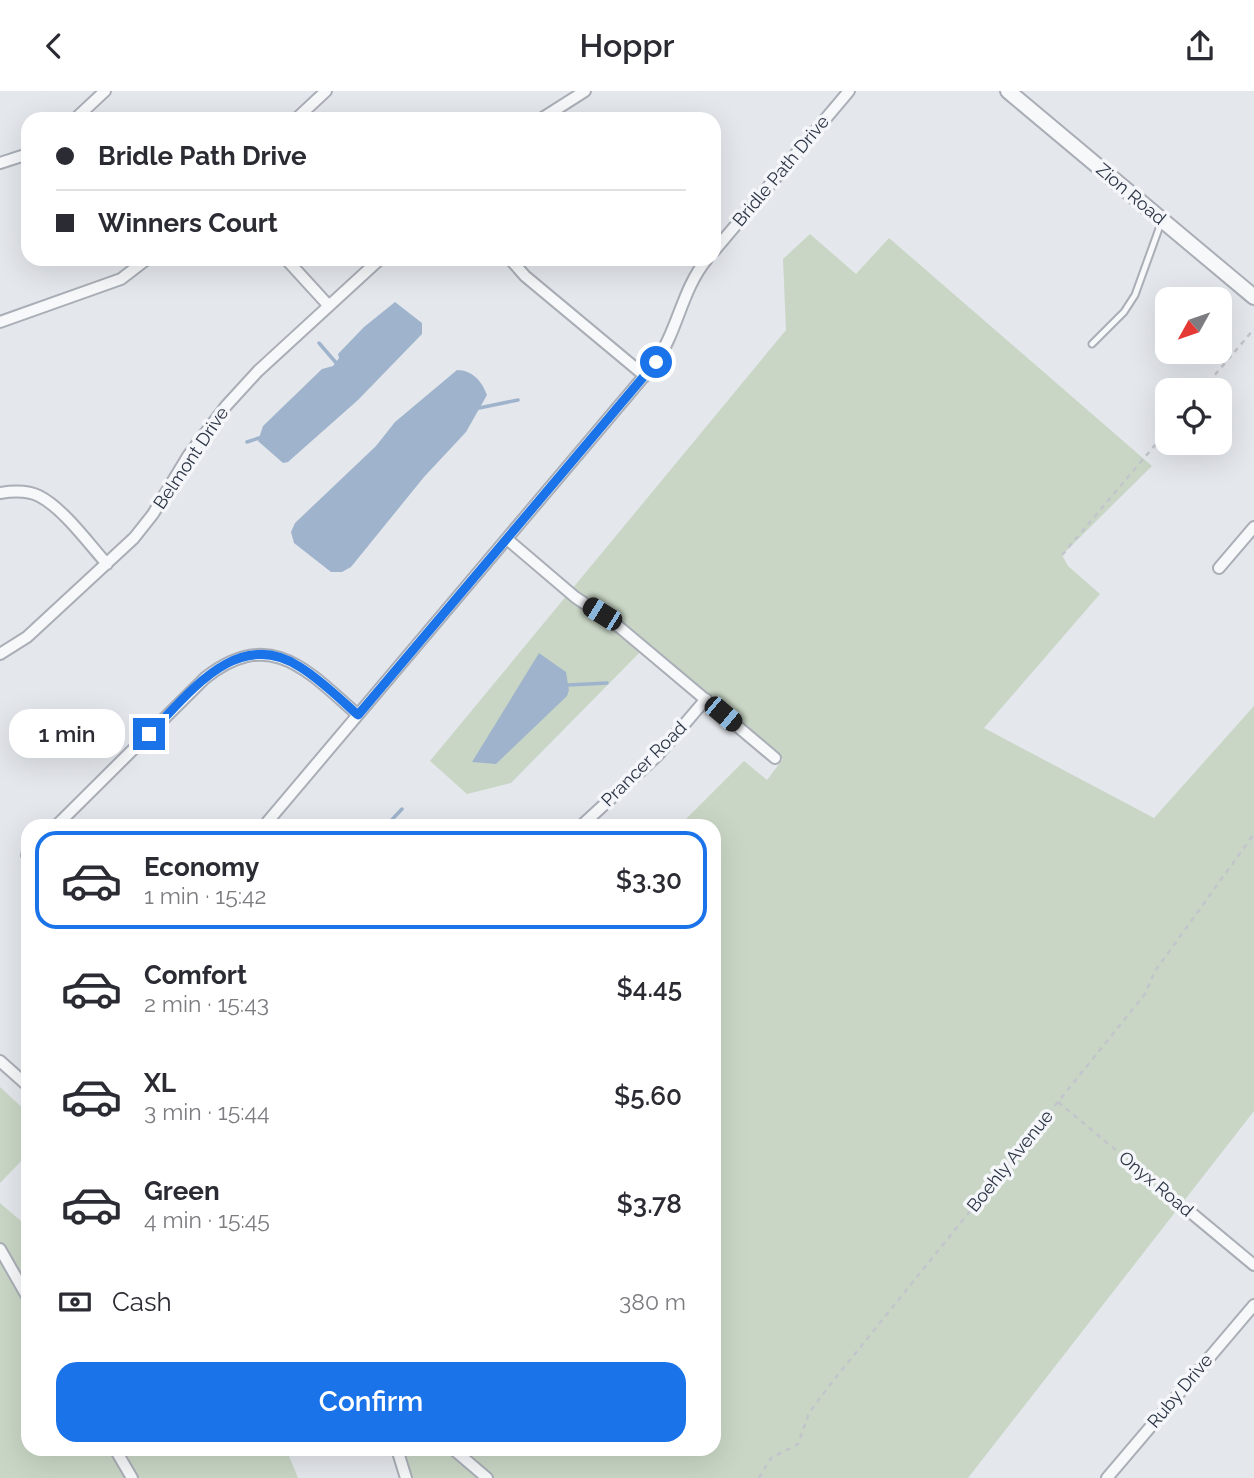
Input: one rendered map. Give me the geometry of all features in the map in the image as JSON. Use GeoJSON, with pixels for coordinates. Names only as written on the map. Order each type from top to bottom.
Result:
{"type":"FeatureCollection","features":[{"type":"Feature","properties":{"kind":"street"},"geometry":{"type":"LineString","coordinates":[[82,112],[105,91]]}},
{"type":"Feature","properties":{"kind":"street"},"geometry":{"type":"LineString","coordinates":[[304,112],[326,91]]}},
{"type":"Feature","properties":{"kind":"street"},"geometry":{"type":"LineString","coordinates":[[552,112],[585,91]]}},
{"type":"Feature","properties":{"kind":"street","name":"Bridle Path Drive"},"geometry":{"type":"LineString","coordinates":[[721,243],[849,91]]}},
{"type":"Feature","properties":{"kind":"street","name":"Zion Road"},"geometry":{"type":"LineString","coordinates":[[1008,91],[1254,297]]}},
{"type":"Feature","properties":{"kind":"street"},"geometry":{"type":"LineString","coordinates":[[0,163],[21,156]]}},
{"type":"Feature","properties":{"kind":"street"},"geometry":{"type":"LineString","coordinates":[[0,322],[121,279],[138,266]]}},
{"type":"Feature","properties":{"kind":"street"},"geometry":{"type":"LineString","coordinates":[[292,266],[329,306]]}},
{"type":"Feature","properties":{"kind":"street","name":"Belmont Drive"},"geometry":{"type":"LineString","coordinates":[[0,654],[27,637],[143,527],[188,456],[226,406],[258,371],[372,266]]}},
{"type":"Feature","properties":{"kind":"street"},"geometry":{"type":"LineString","coordinates":[[517,266],[645,376]]}},
{"type":"Feature","properties":{"kind":"street"},"geometry":{"type":"LineString","coordinates":[[270,819],[645,376],[665,349],[692,282],[702,266]]}},
{"type":"Feature","properties":{"kind":"street"},"geometry":{"type":"LineString","coordinates":[[0,493],[30,493],[47,501],[107,564]]}},
{"type":"Feature","properties":{"kind":"street"},"geometry":{"type":"LineString","coordinates":[[1219,568],[1254,527]]}},
{"type":"Feature","properties":{"kind":"street"},"geometry":{"type":"LineString","coordinates":[[507,540],[575,597],[618,626],[775,758]]}},
{"type":"Feature","properties":{"kind":"street"},"geometry":{"type":"LineString","coordinates":[[63,819],[205,678],[238,657],[264,655],[288,661],[304,670],[358,715]]}},
{"type":"Feature","properties":{"kind":"street","name":"Prancer Road"},"geometry":{"type":"LineString","coordinates":[[589,819],[659,755],[706,699]]}},
{"type":"Feature","properties":{"kind":"street"},"geometry":{"type":"LineString","coordinates":[[0,1061],[21,1080]]}},
{"type":"Feature","properties":{"kind":"street","name":"Onyx Road"},"geometry":{"type":"LineString","coordinates":[[1189,1211],[1254,1265]]}},
{"type":"Feature","properties":{"kind":"street"},"geometry":{"type":"LineString","coordinates":[[0,1249],[21,1286]]}},
{"type":"Feature","properties":{"kind":"street","name":"Ruby Drive"},"geometry":{"type":"LineString","coordinates":[[1107,1478],[1254,1305]]}},
{"type":"Feature","properties":{"kind":"street"},"geometry":{"type":"LineString","coordinates":[[119,1456],[132,1478]]}},
{"type":"Feature","properties":{"kind":"street"},"geometry":{"type":"LineString","coordinates":[[399,1456],[407,1478]]}},
{"type":"Feature","properties":{"kind":"street"},"geometry":{"type":"LineString","coordinates":[[461,1456],[487,1478]]}},
{"type":"Feature","properties":{"kind":"lane"},"geometry":{"type":"LineString","coordinates":[[1092,344],[1124,312],[1135,295],[1163,221]]}},
{"type":"Feature","properties":{"kind":"path"},"geometry":{"type":"LineString","coordinates":[[1212,378],[1254,329]]}},
{"type":"Feature","properties":{"kind":"path"},"geometry":{"type":"LineString","coordinates":[[1062,555],[1155,445]]}},
{"type":"Feature","properties":{"kind":"path","name":"Boehly Avenue"},"geometry":{"type":"LineString","coordinates":[[759,1478],[771,1458],[798,1444],[808,1413],[1145,994],[1155,971],[1254,834]]}},
{"type":"Feature","properties":{"kind":"path","name":"Onyx Road"},"geometry":{"type":"LineString","coordinates":[[1058,1102],[1189,1211]]}},
{"type":"Feature","properties":{"kind":"green space"},"geometry":{"type":"Polygon","coordinates":[[[810,234],[856,274],[889,238],[1152,466],[1062,555],[1068,566],[1100,594],[984,728],[1154,818],[1254,706],[1254,1111],[968,1478],[406,1478],[398,1456],[721,1456],[721,819],[686,819],[744,761],[767,780],[783,759],[646,646],[511,783],[467,794],[430,761],[786,330],[783,259],[810,234]]]}},
{"type":"Feature","properties":{"kind":"green space"},"geometry":{"type":"Polygon","coordinates":[[[0,1087],[21,1106],[21,1161],[0,1183],[0,1087]]]}},
{"type":"Feature","properties":{"kind":"green space"},"geometry":{"type":"Polygon","coordinates":[[[0,1203],[21,1221],[21,1456],[289,1456],[298,1478],[0,1478],[0,1203]]]}},
{"type":"Feature","properties":{"kind":"water"},"geometry":{"type":"Polygon","coordinates":[[[395,302],[422,323],[422,334],[358,400],[288,462],[283,463],[258,441],[263,426],[322,369],[333,366],[339,358],[338,354],[364,327],[395,302]]]}},
{"type":"Feature","properties":{"kind":"water"},"geometry":{"type":"Polygon","coordinates":[[[457,370],[476,377],[487,395],[466,432],[424,477],[351,567],[342,572],[331,572],[294,543],[291,532],[295,523],[376,446],[395,422],[457,370]]]}},
{"type":"Feature","properties":{"kind":"water"},"geometry":{"type":"Polygon","coordinates":[[[539,653],[566,672],[569,690],[567,696],[496,764],[472,762],[539,653]]]}},
{"type":"Feature","properties":{"kind":"waterway"},"geometry":{"type":"LineString","coordinates":[[319,343],[338,365]]}},
{"type":"Feature","properties":{"kind":"waterway"},"geometry":{"type":"LineString","coordinates":[[479,408],[518,400]]}},
{"type":"Feature","properties":{"kind":"waterway"},"geometry":{"type":"LineString","coordinates":[[247,442],[262,437]]}},
{"type":"Feature","properties":{"kind":"waterway"},"geometry":{"type":"LineString","coordinates":[[568,685],[607,683]]}},
{"type":"Feature","properties":{"kind":"waterway"},"geometry":{"type":"LineString","coordinates":[[393,819],[402,809]]}},
{"type":"Feature","properties":{"kind":"route"},"geometry":{"type":"LineString","coordinates":[[149,734],[220,666],[238,657],[250,655],[279,657],[299,666],[358,715],[656,362]]}}]}
